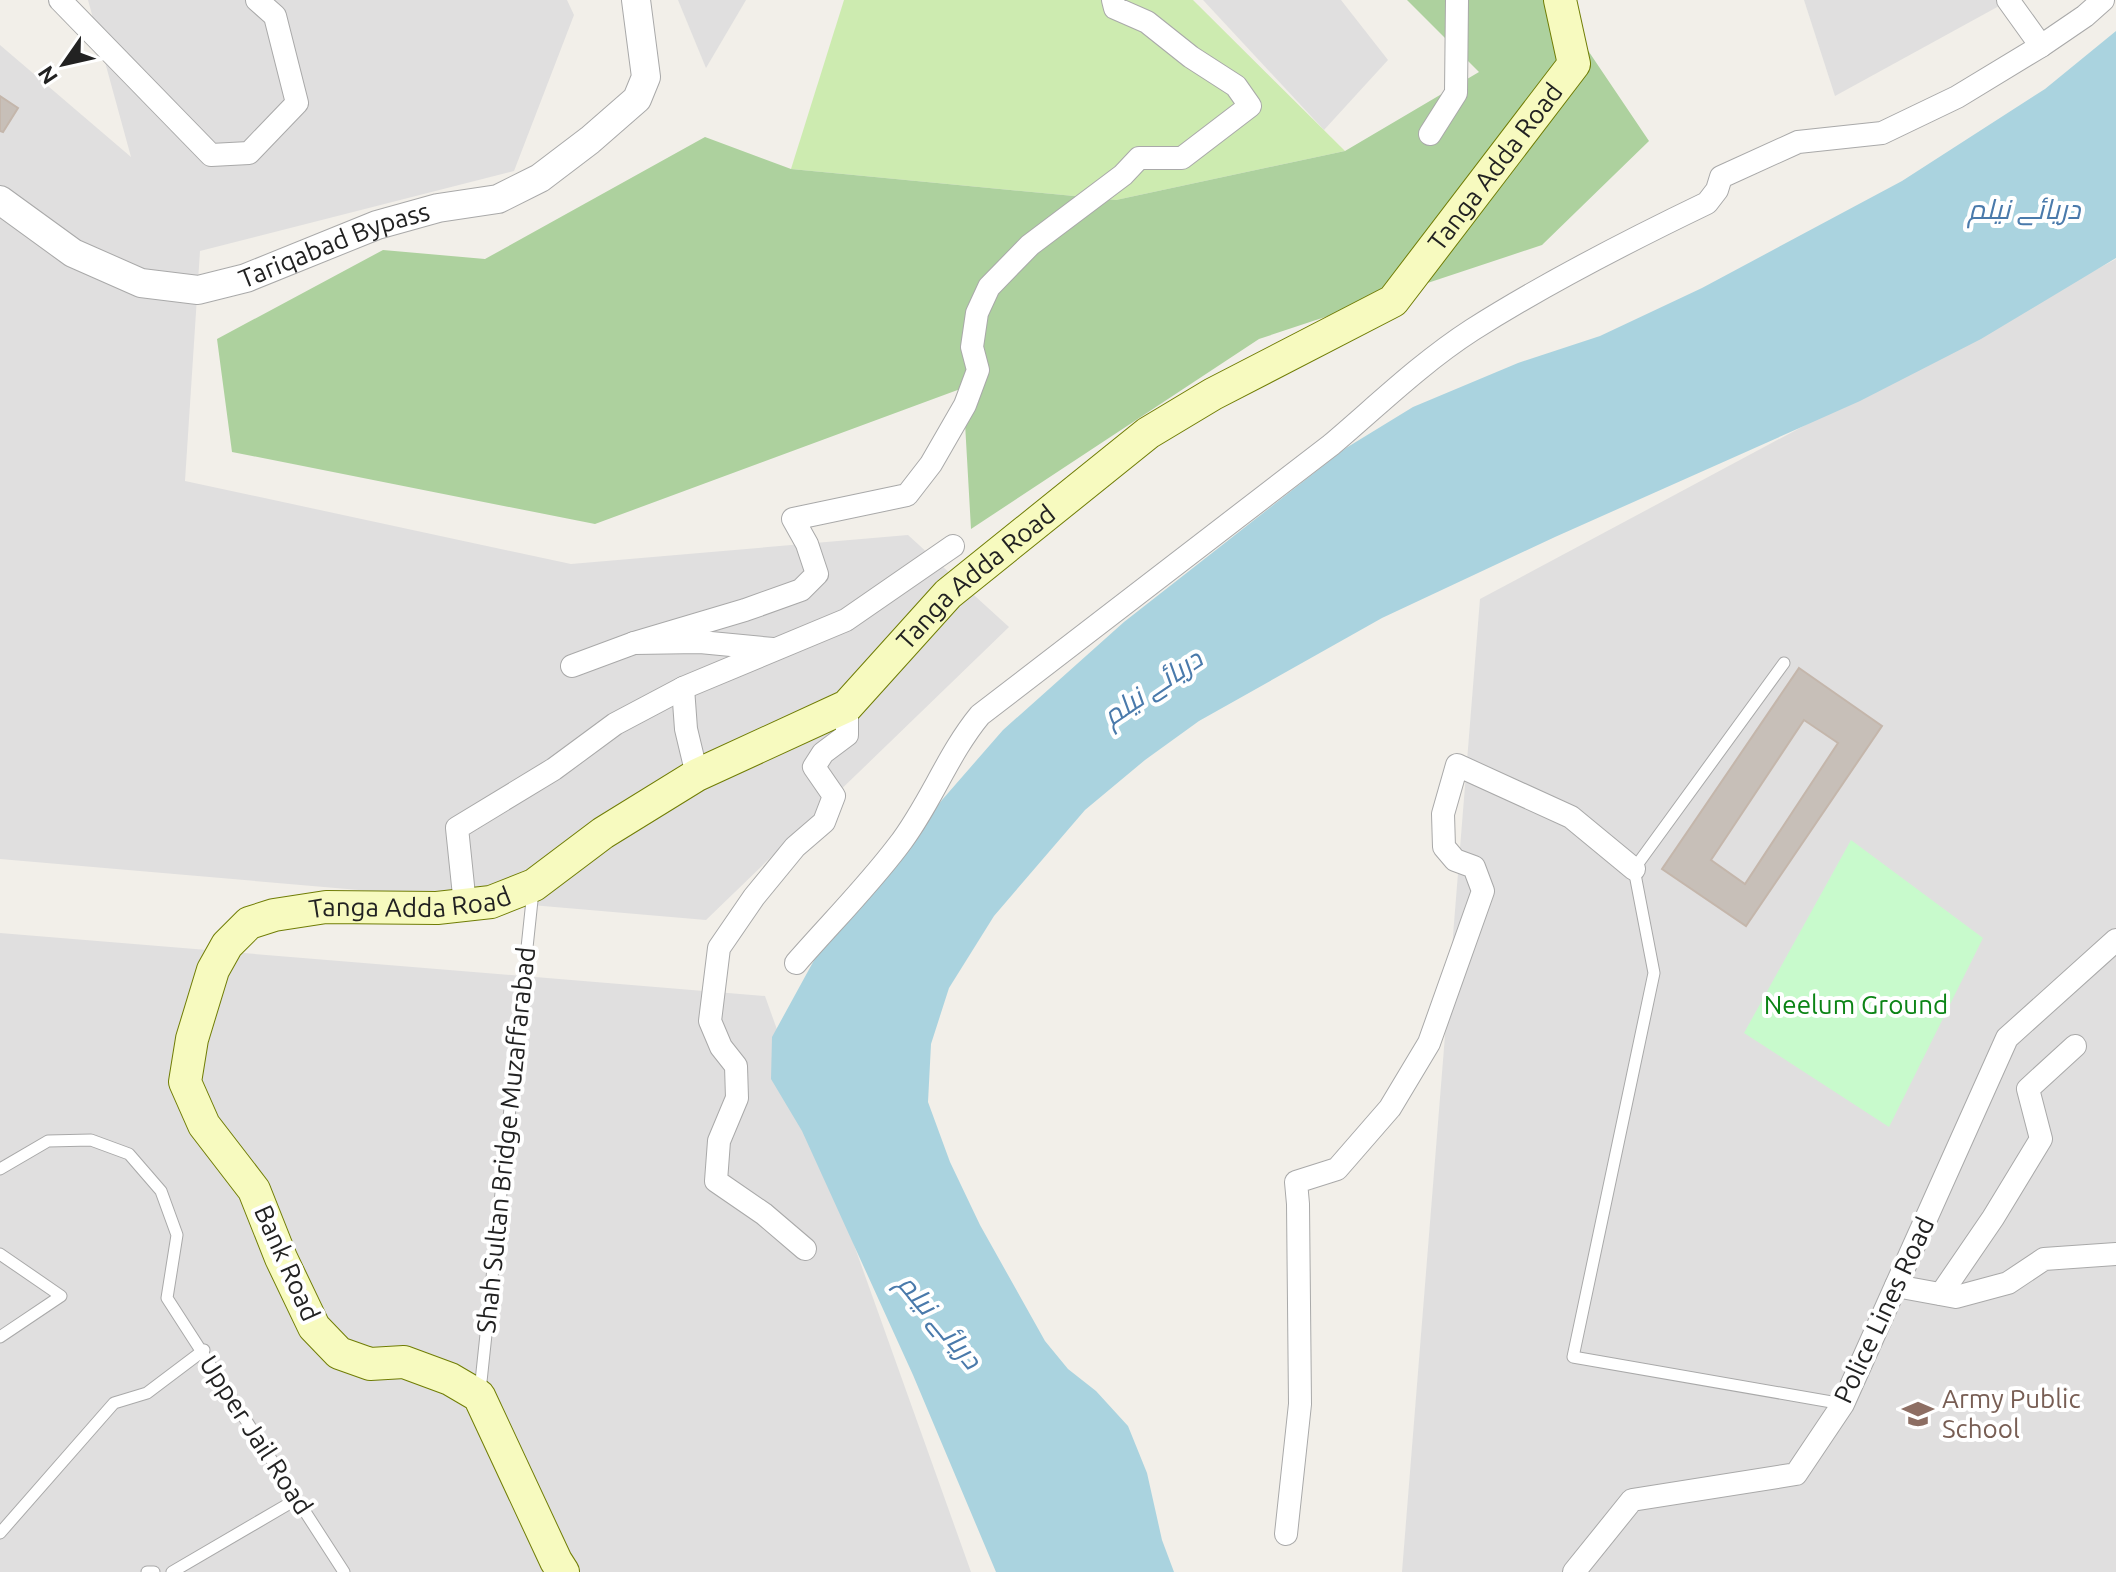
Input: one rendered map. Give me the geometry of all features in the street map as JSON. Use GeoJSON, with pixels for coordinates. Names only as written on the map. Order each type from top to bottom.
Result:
{"type":"FeatureCollection","features":[{"type":"Feature","properties":{"kind":"main road","name":"Tanga Adda Road"},"geometry":{"type":"LineString","coordinates":[[227,945],[249,923],[274,915],[326,907],[437,908],[491,902],[534,885],[603,833],[697,775],[847,706],[948,594],[1148,433],[1213,394],[1393,301],[1574,64],[1560,0]]}},
{"type":"Feature","properties":{"kind":"main road","name":"Bank Road"},"geometry":{"type":"LineString","coordinates":[[227,945],[213,970],[196,1025],[185,1082],[204,1125],[254,1190],[281,1258],[314,1327],[339,1353],[370,1364],[404,1362],[450,1379],[479,1396]]}},
{"type":"Feature","properties":{"kind":"main road"},"geometry":{"type":"LineString","coordinates":[[479,1396],[563,1572]]}},
{"type":"Feature","properties":{"kind":"street"},"geometry":{"type":"LineString","coordinates":[[60,0],[211,155],[249,153],[297,103],[275,16],[257,0]]}},
{"type":"Feature","properties":{"kind":"street","name":"Tariqabad Bypass"},"geometry":{"type":"LineString","coordinates":[[0,200],[73,253],[141,283],[198,290],[246,278],[377,225],[438,208],[498,199],[540,178],[637,99],[646,77],[636,0]]}},
{"type":"Feature","properties":{"kind":"street"},"geometry":{"type":"LineString","coordinates":[[572,666],[801,590],[817,574],[807,544],[793,519],[907,495],[931,464],[965,405],[978,370],[972,347],[977,313],[989,287],[1030,245],[1123,175],[1139,158],[1182,158],[1250,106],[1236,86],[1191,57],[1147,22],[1115,8],[1113,0]]}},
{"type":"Feature","properties":{"kind":"street"},"geometry":{"type":"LineString","coordinates":[[1430,134],[1456,93],[1457,0]]}},
{"type":"Feature","properties":{"kind":"street"},"geometry":{"type":"LineString","coordinates":[[2008,0],[2041,46]]}},
{"type":"Feature","properties":{"kind":"street"},"geometry":{"type":"LineString","coordinates":[[796,963],[898,847],[931,798],[959,741],[980,715],[1331,445],[1388,394],[1471,331],[1587,264],[1707,203],[1717,190],[1721,177],[1798,142],[1882,133],[1957,97],[2041,46],[2103,0]]}},
{"type":"Feature","properties":{"kind":"street"},"geometry":{"type":"LineString","coordinates":[[465,905],[457,828],[554,769],[615,724],[683,688],[846,620],[953,546]]}},
{"type":"Feature","properties":{"kind":"street"},"geometry":{"type":"LineString","coordinates":[[634,643],[700,642],[778,650]]}},
{"type":"Feature","properties":{"kind":"street"},"geometry":{"type":"LineString","coordinates":[[683,688],[686,729],[697,775]]}},
{"type":"Feature","properties":{"kind":"street"},"geometry":{"type":"LineString","coordinates":[[805,1249],[764,1214],[716,1181],[719,1141],[737,1098],[736,1066],[721,1047],[710,1021],[719,948],[754,897],[795,847],[824,822],[834,796],[814,767],[823,753],[847,735],[847,706]]}},
{"type":"Feature","properties":{"kind":"street"},"geometry":{"type":"LineString","coordinates":[[1286,1534],[1300,1404],[1296,1182],[1337,1169],[1390,1108],[1429,1043],[1483,891],[1474,867],[1455,860],[1444,847],[1443,814],[1457,765],[1571,817],[1634,869]]}},
{"type":"Feature","properties":{"kind":"street","name":"Police Lines Road"},"geometry":{"type":"LineString","coordinates":[[1574,1572],[1632,1500],[1796,1474],[1843,1404],[2007,1038],[2116,940]]}},
{"type":"Feature","properties":{"kind":"street"},"geometry":{"type":"LineString","coordinates":[[1941,1294],[1993,1218],[2041,1139],[2028,1089],[2075,1046]]}},
{"type":"Feature","properties":{"kind":"street"},"geometry":{"type":"LineString","coordinates":[[1896,1286],[1956,1297],[2008,1283],[2044,1259],[2116,1254]]}},
{"type":"Feature","properties":{"kind":"lane"},"geometry":{"type":"LineString","coordinates":[[1784,663],[1634,869],[1654,973],[1573,1357],[1843,1404]]}},
{"type":"Feature","properties":{"kind":"lane","name":"Shah Sultan Bridge Muzaffarabad"},"geometry":{"type":"LineString","coordinates":[[479,1396],[534,885]]}},
{"type":"Feature","properties":{"kind":"lane","name":"Upper Jail Road"},"geometry":{"type":"LineString","coordinates":[[0,1169],[48,1141],[91,1140],[129,1154],[161,1191],[177,1235],[167,1298],[344,1572]]}},
{"type":"Feature","properties":{"kind":"lane"},"geometry":{"type":"LineString","coordinates":[[0,1254],[61,1296],[0,1337]]}},
{"type":"Feature","properties":{"kind":"lane"},"geometry":{"type":"LineString","coordinates":[[0,1533],[114,1403],[147,1393],[203,1351]]}},
{"type":"Feature","properties":{"kind":"lane"},"geometry":{"type":"LineString","coordinates":[[172,1572],[297,1499]]}},
{"type":"Feature","properties":{"kind":"lane"},"geometry":{"type":"LineString","coordinates":[[147,1572],[154,1572]]}},
{"type":"Feature","properties":{"kind":"shaded area"},"geometry":{"type":"Polygon","coordinates":[[[88,0],[567,0],[574,15],[514,171],[200,251],[185,481],[571,564],[908,535],[1009,627],[706,920],[0,859],[0,45],[131,157],[88,0]]]}},
{"type":"Feature","properties":{"kind":"shaded area"},"geometry":{"type":"Polygon","coordinates":[[[678,0],[746,0],[706,68],[678,0]]]}},
{"type":"Feature","properties":{"kind":"shaded area"},"geometry":{"type":"Polygon","coordinates":[[[1203,0],[1341,0],[1388,60],[1324,130],[1203,0]]]}},
{"type":"Feature","properties":{"kind":"shaded area"},"geometry":{"type":"Polygon","coordinates":[[[1804,0],[2010,0],[1835,96],[1804,0]]]}},
{"type":"Feature","properties":{"kind":"shaded area"},"geometry":{"type":"Polygon","coordinates":[[[2116,259],[2116,1572],[1402,1572],[1480,599],[2116,259]]]}},
{"type":"Feature","properties":{"kind":"shaded area"},"geometry":{"type":"Polygon","coordinates":[[[0,933],[765,996],[971,1572],[0,1572],[0,933]]]}},
{"type":"Feature","properties":{"kind":"green space"},"geometry":{"type":"Polygon","coordinates":[[[844,0],[1193,0],[1345,151],[1116,200],[791,169],[844,0]]]}},
{"type":"Feature","properties":{"kind":"green space"},"geometry":{"type":"Polygon","coordinates":[[[1407,0],[1554,0],[1649,141],[1542,245],[1259,339],[971,529],[963,388],[595,524],[232,452],[217,339],[383,250],[485,259],[705,137],[791,169],[1116,200],[1345,151],[1479,72],[1407,0]]]}},
{"type":"Feature","properties":{"kind":"green space","name":"Neelum Ground"},"geometry":{"type":"Polygon","coordinates":[[[1851,840],[1983,938],[1889,1127],[1744,1033],[1851,840]]]}},
{"type":"Feature","properties":{"kind":"water","name":"دریائے نیلم"},"geometry":{"type":"Polygon","coordinates":[[[2116,31],[2116,258],[1981,339],[1860,401],[1382,618],[1199,721],[1145,760],[1085,810],[994,916],[949,988],[931,1044],[928,1102],[950,1162],[980,1225],[1045,1341],[1068,1369],[1096,1391],[1128,1426],[1147,1473],[1162,1540],[1174,1572],[996,1572],[913,1375],[802,1131],[771,1079],[772,1037],[818,953],[1003,730],[1124,622],[1346,448],[1413,407],[1518,363],[1600,336],[1702,288],[1902,181],[2045,89],[2116,31]]]}},
{"type":"Feature","properties":{"kind":"building"},"geometry":{"type":"Polygon","coordinates":[[[0,96],[18,108],[3,132],[0,131],[0,96]]]}},
{"type":"Feature","properties":{"kind":"building"},"geometry":{"type":"Polygon","coordinates":[[[1799,668],[1882,726],[1746,926],[1662,869],[1799,668]],[[1804,720],[1711,860],[1745,884],[1838,743],[1804,720]]]}},
{"type":"Feature","properties":{"kind":"place","name":"Army Public School"},"geometry":{"type":"Point","coordinates":[1918,1414]}}]}
